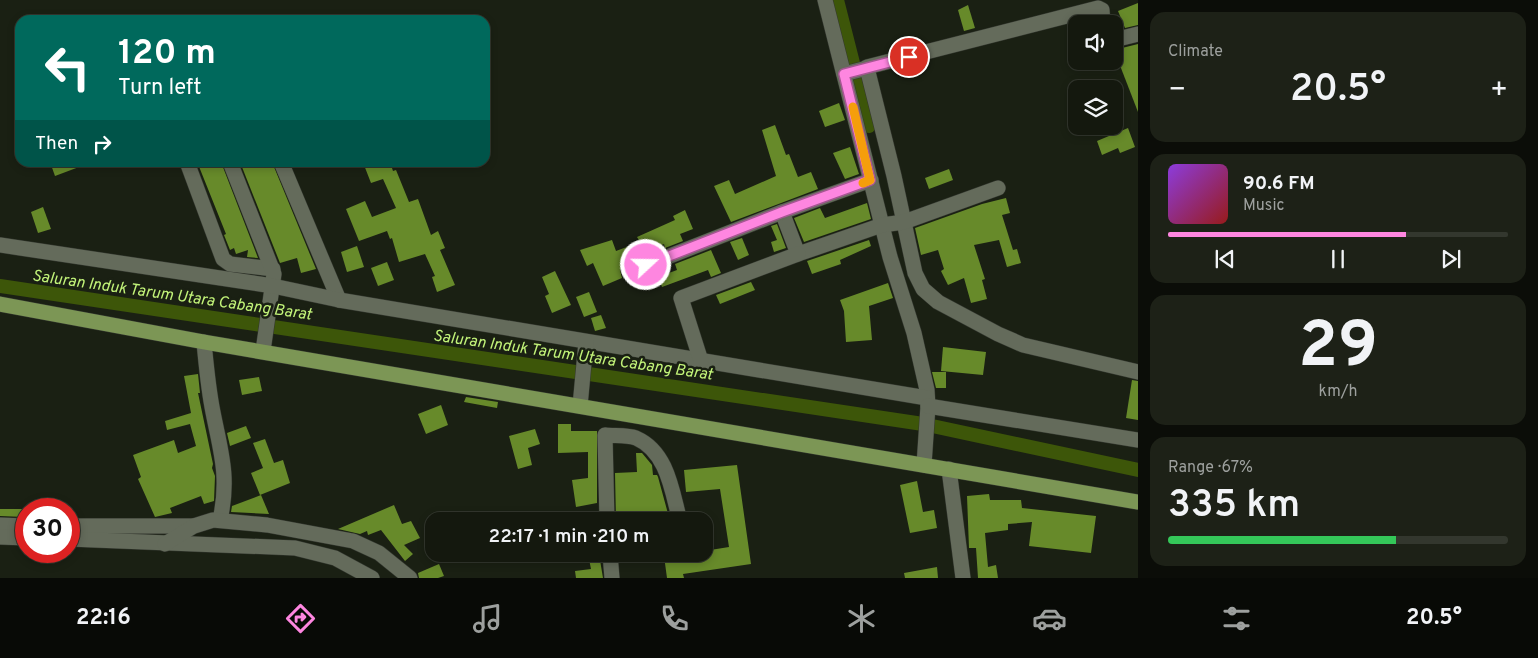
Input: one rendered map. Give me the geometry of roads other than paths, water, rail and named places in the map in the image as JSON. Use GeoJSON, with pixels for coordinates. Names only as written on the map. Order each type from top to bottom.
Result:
{"type":"FeatureCollection","features":[{"type":"Feature","properties":{"kind":"main road"},"geometry":{"type":"LineString","coordinates":[[0,304],[204,342],[264,346],[635,417],[924,458],[949,469],[1138,502]]}},
{"type":"Feature","properties":{"kind":"street"},"geometry":{"type":"LineString","coordinates":[[824,0],[846,74],[870,180],[893,224],[905,277],[938,302],[998,334],[1044,351],[1138,372]]}},
{"type":"Feature","properties":{"kind":"street"},"geometry":{"type":"LineString","coordinates":[[1071,15],[1098,8],[1102,10],[1103,15]]}},
{"type":"Feature","properties":{"kind":"street"},"geometry":{"type":"LineString","coordinates":[[846,74],[1068,16]]}},
{"type":"Feature","properties":{"kind":"street"},"geometry":{"type":"LineString","coordinates":[[1123,38],[1138,34]]}},
{"type":"Feature","properties":{"kind":"street"},"geometry":{"type":"LineString","coordinates":[[866,68],[893,224],[905,277],[928,402],[924,458]]}},
{"type":"Feature","properties":{"kind":"street"},"geometry":{"type":"LineString","coordinates":[[189,167],[223,259],[230,264],[273,269]]}},
{"type":"Feature","properties":{"kind":"street"},"geometry":{"type":"LineString","coordinates":[[232,167],[273,269],[264,346]]}},
{"type":"Feature","properties":{"kind":"street"},"geometry":{"type":"LineString","coordinates":[[284,167],[339,300]]}},
{"type":"Feature","properties":{"kind":"street"},"geometry":{"type":"LineString","coordinates":[[629,272],[870,180]]}},
{"type":"Feature","properties":{"kind":"street"},"geometry":{"type":"LineString","coordinates":[[701,361],[681,298],[798,254],[998,188]]}},
{"type":"Feature","properties":{"kind":"street"},"geometry":{"type":"LineString","coordinates":[[782,212],[798,254]]}},
{"type":"Feature","properties":{"kind":"street"},"geometry":{"type":"LineString","coordinates":[[0,245],[339,300],[585,347],[701,361],[1138,440]]}},
{"type":"Feature","properties":{"kind":"street"},"geometry":{"type":"LineString","coordinates":[[204,342],[210,392],[225,469],[225,488],[220,520]]}},
{"type":"Feature","properties":{"kind":"street"},"geometry":{"type":"LineString","coordinates":[[580,406],[585,347]]}},
{"type":"Feature","properties":{"kind":"street"},"geometry":{"type":"LineString","coordinates":[[635,417],[635,437]]}},
{"type":"Feature","properties":{"kind":"street"},"geometry":{"type":"LineString","coordinates":[[608,512],[604,436],[635,437],[651,449],[661,460],[677,512]]}},
{"type":"Feature","properties":{"kind":"street"},"geometry":{"type":"LineString","coordinates":[[949,469],[963,578]]}},
{"type":"Feature","properties":{"kind":"street"},"geometry":{"type":"LineString","coordinates":[[80,526],[194,526],[220,520],[303,530],[353,541],[379,553],[410,578]]}},
{"type":"Feature","properties":{"kind":"street"},"geometry":{"type":"LineString","coordinates":[[0,525],[15,526]]}},
{"type":"Feature","properties":{"kind":"street"},"geometry":{"type":"LineString","coordinates":[[165,544],[194,526]]}},
{"type":"Feature","properties":{"kind":"street"},"geometry":{"type":"LineString","coordinates":[[0,537],[15,538]]}},
{"type":"Feature","properties":{"kind":"street"},"geometry":{"type":"LineString","coordinates":[[80,540],[295,548],[335,558],[372,578]]}},
{"type":"Feature","properties":{"kind":"street"},"geometry":{"type":"LineString","coordinates":[[611,562],[612,578]]}},
{"type":"Feature","properties":{"kind":"waterway"},"geometry":{"type":"LineString","coordinates":[[837,0],[869,126]]}},
{"type":"Feature","properties":{"kind":"waterway","name":"Saluran Induk Tarum Utara Cabang Barat"},"geometry":{"type":"LineString","coordinates":[[0,286],[923,424],[1138,470]]}}]}
